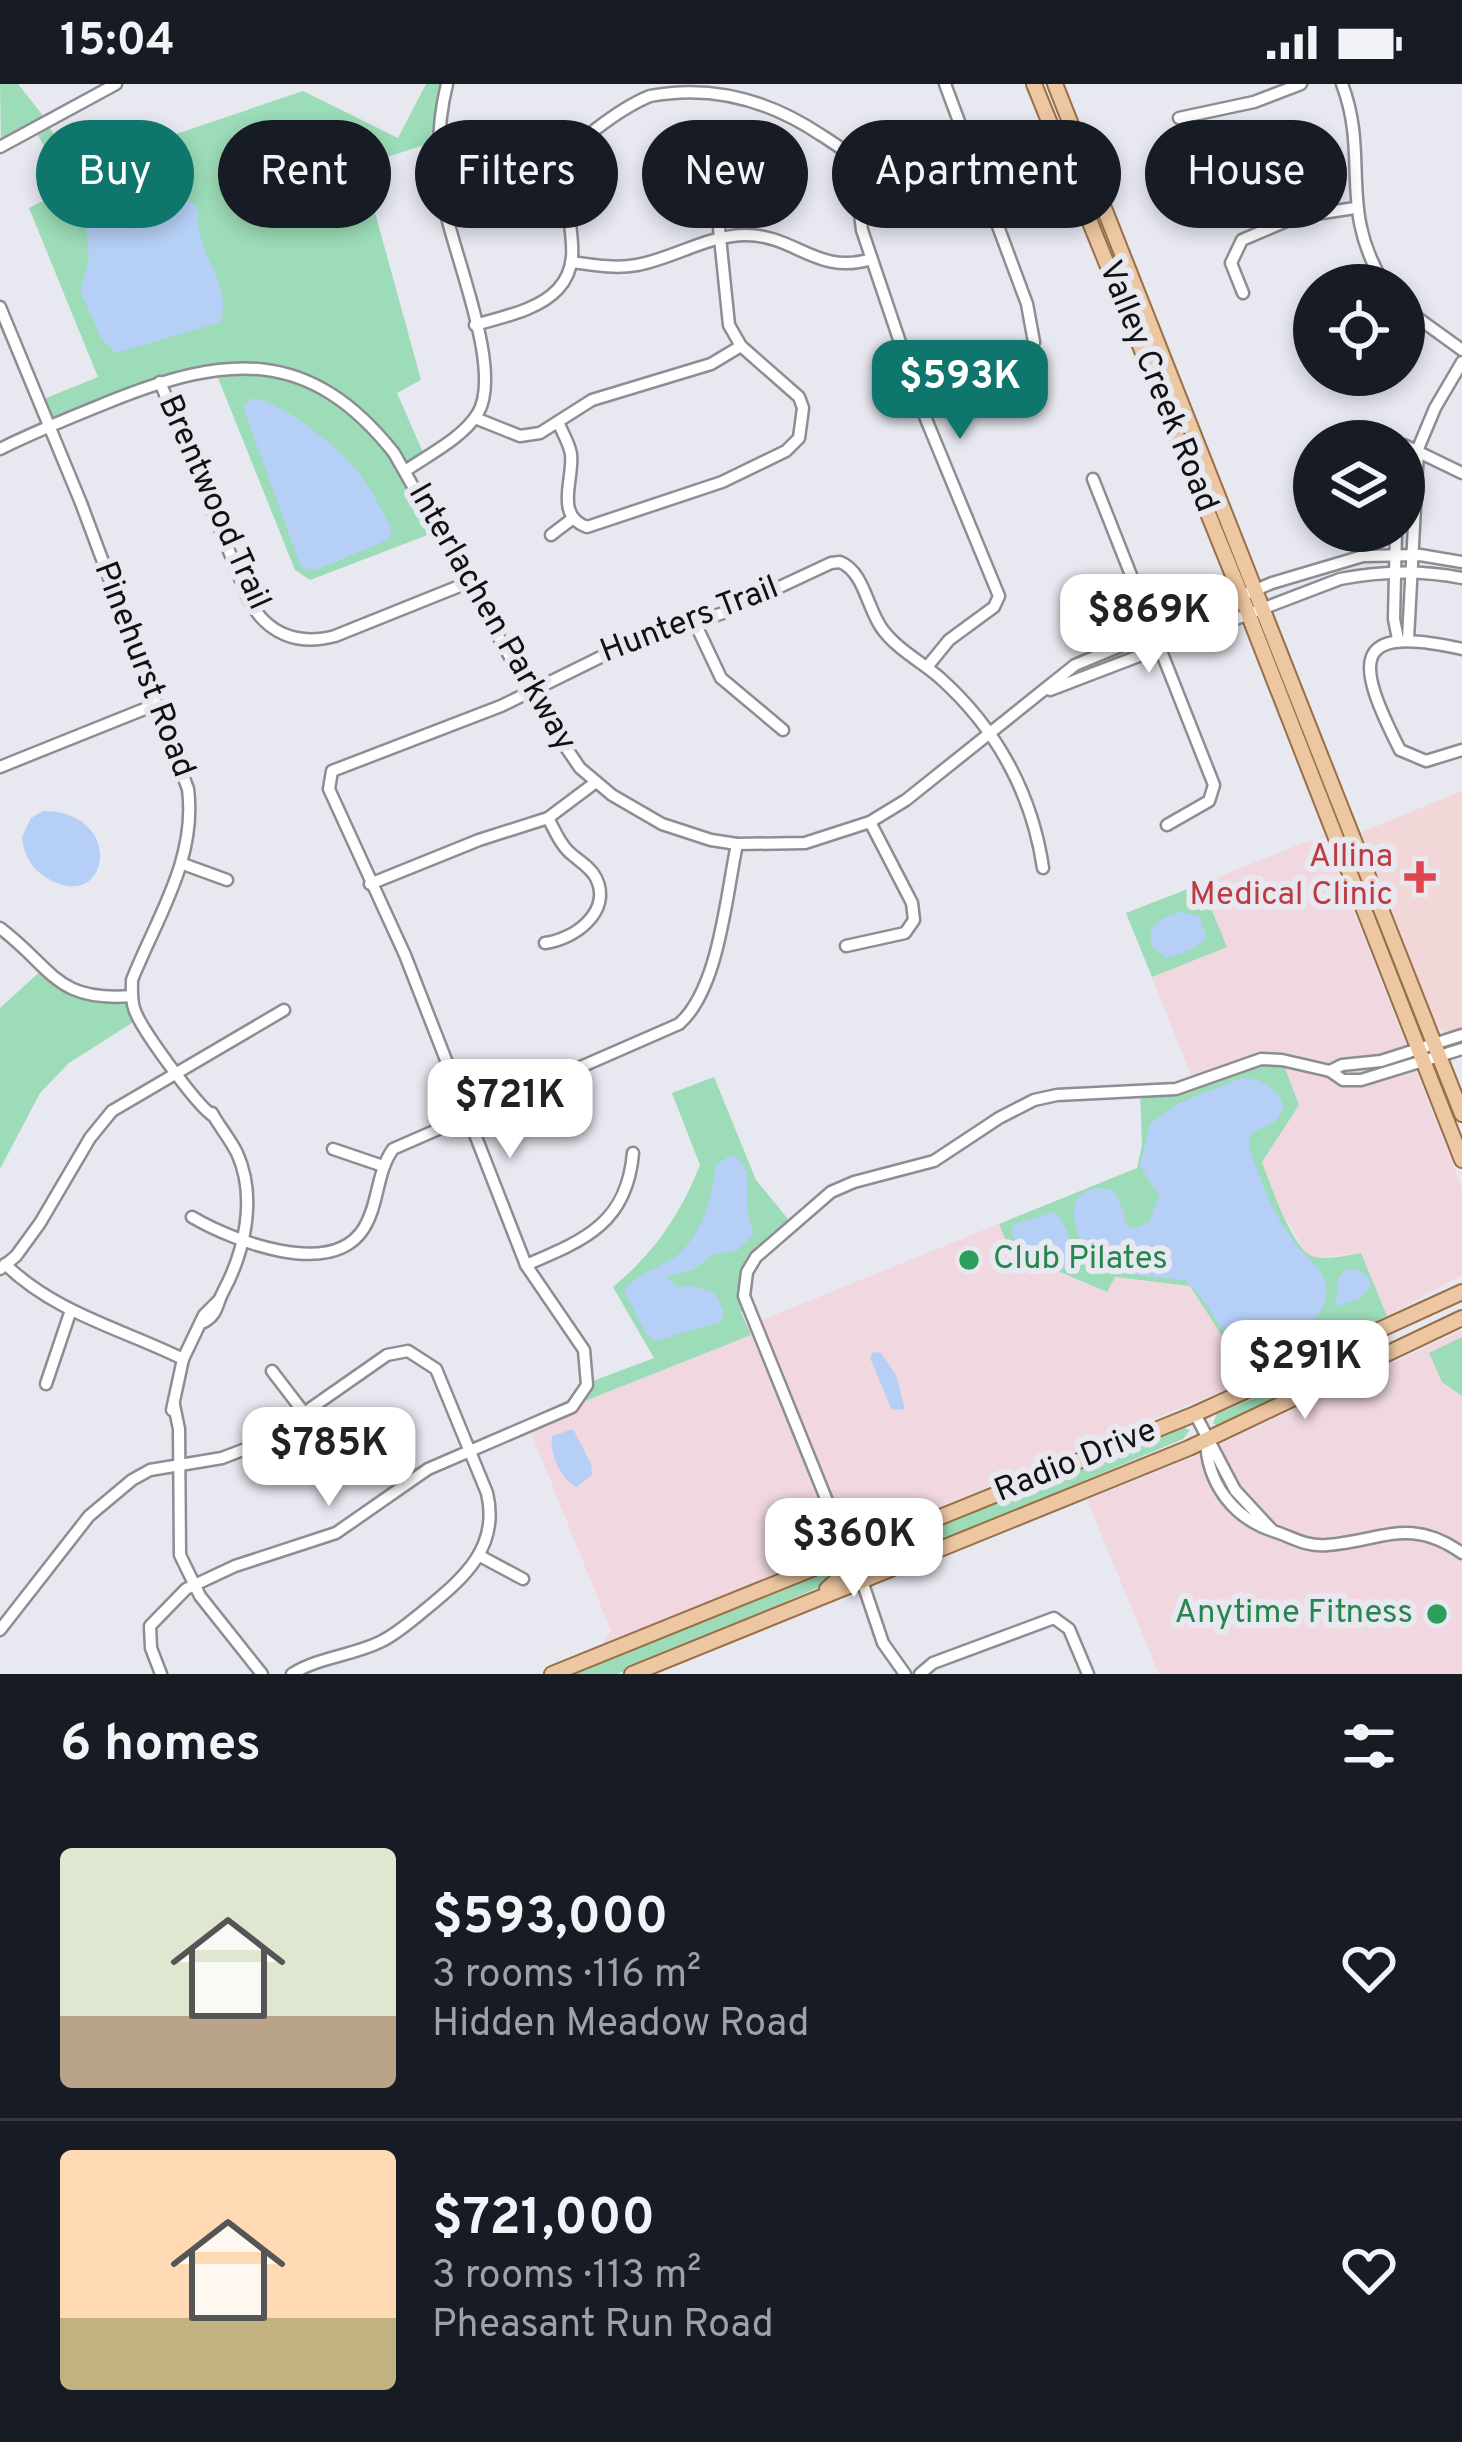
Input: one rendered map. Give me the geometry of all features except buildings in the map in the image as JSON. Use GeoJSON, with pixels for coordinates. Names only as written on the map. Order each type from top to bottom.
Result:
{"type":"FeatureCollection","features":[{"type":"Feature","properties":{"kind":"main road","name":"Valley Creek Road"},"geometry":{"type":"LineString","coordinates":[[1034,84],[1049,120]]}},
{"type":"Feature","properties":{"kind":"main road","name":"Valley Creek Road"},"geometry":{"type":"LineString","coordinates":[[1054,84],[1069,120]]}},
{"type":"Feature","properties":{"kind":"main road","name":"Valley Creek Road"},"geometry":{"type":"LineString","coordinates":[[1093,228],[1462,1160]]}},
{"type":"Feature","properties":{"kind":"main road","name":"Valley Creek Road"},"geometry":{"type":"LineString","coordinates":[[1112,228],[1462,1114]]}},
{"type":"Feature","properties":{"kind":"main road"},"geometry":{"type":"LineString","coordinates":[[1424,1310],[1462,1281]]}},
{"type":"Feature","properties":{"kind":"main road","name":"Radio Drive"},"geometry":{"type":"LineString","coordinates":[[552,1674],[1195,1414],[1462,1292]]}},
{"type":"Feature","properties":{"kind":"main road","name":"Radio Drive"},"geometry":{"type":"LineString","coordinates":[[632,1674],[1206,1440],[1462,1321]]}},
{"type":"Feature","properties":{"kind":"main road"},"geometry":{"type":"LineString","coordinates":[[862,1581],[868,1556],[914,1528]]}},
{"type":"Feature","properties":{"kind":"main road"},"geometry":{"type":"LineString","coordinates":[[797,1607],[842,1578],[849,1554]]}},
{"type":"Feature","properties":{"kind":"street"},"geometry":{"type":"LineString","coordinates":[[0,148],[99,87],[116,84]]}},
{"type":"Feature","properties":{"kind":"street"},"geometry":{"type":"LineString","coordinates":[[405,471],[475,418],[487,375],[441,183],[439,140],[447,84]]}},
{"type":"Feature","properties":{"kind":"street"},"geometry":{"type":"LineString","coordinates":[[758,98],[764,84]]}},
{"type":"Feature","properties":{"kind":"street"},"geometry":{"type":"LineString","coordinates":[[945,84],[959,120]]}},
{"type":"Feature","properties":{"kind":"street"},"geometry":{"type":"LineString","coordinates":[[1179,118],[1254,103],[1301,84]]}},
{"type":"Feature","properties":{"kind":"street"},"geometry":{"type":"LineString","coordinates":[[1342,84],[1354,128],[1355,208],[1373,264]]}},
{"type":"Feature","properties":{"kind":"street"},"geometry":{"type":"LineString","coordinates":[[475,325],[547,299],[564,283],[572,262],[566,179],[588,136],[622,110],[655,94],[710,89],[758,98],[832,141]]}},
{"type":"Feature","properties":{"kind":"street"},"geometry":{"type":"LineString","coordinates":[[1243,293],[1231,262],[1243,239],[1296,218],[1355,208]]}},
{"type":"Feature","properties":{"kind":"street"},"geometry":{"type":"LineString","coordinates":[[559,424],[571,458],[567,501],[572,519],[587,527],[705,489],[803,441],[799,397],[741,346],[726,313],[719,228]]}},
{"type":"Feature","properties":{"kind":"street"},"geometry":{"type":"LineString","coordinates":[[862,228],[926,419],[999,596],[994,607],[949,640],[927,667]]}},
{"type":"Feature","properties":{"kind":"street"},"geometry":{"type":"LineString","coordinates":[[997,228],[1027,304],[1034,342]]}},
{"type":"Feature","properties":{"kind":"street"},"geometry":{"type":"LineString","coordinates":[[572,262],[610,267],[640,264],[720,238],[764,237],[843,266],[871,259]]}},
{"type":"Feature","properties":{"kind":"street","name":"Pinehurst Road"},"geometry":{"type":"LineString","coordinates":[[0,307],[188,789],[190,826],[183,864],[132,980],[132,996]]}},
{"type":"Feature","properties":{"kind":"street"},"geometry":{"type":"LineString","coordinates":[[1425,323],[1462,350]]}},
{"type":"Feature","properties":{"kind":"street"},"geometry":{"type":"LineString","coordinates":[[475,418],[520,436],[559,424],[592,400],[711,364],[741,346]]}},
{"type":"Feature","properties":{"kind":"street"},"geometry":{"type":"LineString","coordinates":[[1425,433],[1462,362]]}},
{"type":"Feature","properties":{"kind":"street","name":"Interlachen Parkway"},"geometry":{"type":"LineString","coordinates":[[0,449],[160,382],[214,368],[256,368],[291,376],[345,402],[379,434],[405,471],[567,752],[596,782],[662,824],[737,844],[805,843],[870,821],[906,800],[1076,665],[1257,589],[1333,562],[1393,554],[1462,562]]}},
{"type":"Feature","properties":{"kind":"street","name":"Brentwood Trail"},"geometry":{"type":"LineString","coordinates":[[160,382],[249,600],[263,620],[284,636],[314,640],[335,636],[467,583]]}},
{"type":"Feature","properties":{"kind":"street"},"geometry":{"type":"LineString","coordinates":[[1425,454],[1462,473]]}},
{"type":"Feature","properties":{"kind":"street"},"geometry":{"type":"LineString","coordinates":[[1093,478],[1214,790],[1209,801],[1167,825]]}},
{"type":"Feature","properties":{"kind":"street"},"geometry":{"type":"LineString","coordinates":[[551,535],[572,519]]}},
{"type":"Feature","properties":{"kind":"street"},"geometry":{"type":"LineString","coordinates":[[1403,639],[1412,552]]}},
{"type":"Feature","properties":{"kind":"street"},"geometry":{"type":"LineString","coordinates":[[1393,554],[1394,619],[1403,639]]}},
{"type":"Feature","properties":{"kind":"street","name":"Hunters Trail"},"geometry":{"type":"LineString","coordinates":[[370,884],[329,789],[329,775],[337,767],[501,706],[619,648],[726,612],[831,562],[850,566],[883,631],[927,667],[989,733],[1018,777],[1036,826],[1043,868]]}},
{"type":"Feature","properties":{"kind":"street","name":"Interlachen Parkway"},"geometry":{"type":"LineString","coordinates":[[1041,693],[1340,579],[1412,573],[1462,578]]}},
{"type":"Feature","properties":{"kind":"street"},"geometry":{"type":"LineString","coordinates":[[695,622],[721,678],[783,730]]}},
{"type":"Feature","properties":{"kind":"street"},"geometry":{"type":"LineString","coordinates":[[280,650],[284,636]]}},
{"type":"Feature","properties":{"kind":"street"},"geometry":{"type":"LineString","coordinates":[[1462,649],[1403,639],[1380,645],[1369,666],[1400,750],[1426,761],[1462,750]]}},
{"type":"Feature","properties":{"kind":"street"},"geometry":{"type":"LineString","coordinates":[[0,766],[157,704]]}},
{"type":"Feature","properties":{"kind":"street"},"geometry":{"type":"LineString","coordinates":[[161,1674],[151,1648],[150,1626],[171,1600],[235,1566],[319,1541],[410,1479],[572,1407],[586,1385],[584,1350],[526,1265],[405,955],[370,884],[548,818],[596,782]]}},
{"type":"Feature","properties":{"kind":"street"},"geometry":{"type":"LineString","coordinates":[[545,943],[580,931],[599,896],[596,876],[563,845],[548,818]]}},
{"type":"Feature","properties":{"kind":"street"},"geometry":{"type":"LineString","coordinates":[[846,946],[905,933],[914,920],[912,903],[870,821]]}},
{"type":"Feature","properties":{"kind":"street"},"geometry":{"type":"LineString","coordinates":[[192,1217],[242,1240],[299,1253],[336,1252],[352,1244],[364,1228],[383,1166],[400,1145],[664,1032],[692,1012],[705,988],[737,844]]}},
{"type":"Feature","properties":{"kind":"street"},"geometry":{"type":"LineString","coordinates":[[183,864],[227,880]]}},
{"type":"Feature","properties":{"kind":"street"},"geometry":{"type":"LineString","coordinates":[[0,928],[78,994],[104,999],[132,996],[140,1023],[236,1152],[246,1181],[242,1240],[211,1320],[204,1322],[183,1359],[174,1405],[181,1531],[188,1555],[185,1564],[194,1585],[262,1674]]}},
{"type":"Feature","properties":{"kind":"street"},"geometry":{"type":"LineString","coordinates":[[183,1359],[70,1310],[3,1266],[40,1223],[90,1138],[112,1111],[284,1010]]}},
{"type":"Feature","properties":{"kind":"street"},"geometry":{"type":"LineString","coordinates":[[1438,1051],[1462,1035]]}},
{"type":"Feature","properties":{"kind":"street"},"geometry":{"type":"LineString","coordinates":[[849,1554],[747,1306],[747,1272],[762,1251],[839,1187],[934,1161],[1034,1100],[1088,1092],[1176,1089],[1261,1059],[1330,1071],[1462,1049]]}},
{"type":"Feature","properties":{"kind":"street"},"geometry":{"type":"LineString","coordinates":[[332,1149],[383,1166]]}},
{"type":"Feature","properties":{"kind":"street"},"geometry":{"type":"LineString","coordinates":[[526,1265],[599,1228],[630,1184],[633,1153]]}},
{"type":"Feature","properties":{"kind":"street"},"geometry":{"type":"LineString","coordinates":[[46,1384],[70,1310]]}},
{"type":"Feature","properties":{"kind":"street"},"geometry":{"type":"LineString","coordinates":[[0,1630],[98,1507],[150,1470],[243,1450],[305,1414],[378,1358],[408,1352],[436,1369],[470,1450],[490,1508],[490,1527],[480,1556],[457,1584],[383,1641],[292,1674]]}},
{"type":"Feature","properties":{"kind":"street"},"geometry":{"type":"LineString","coordinates":[[272,1371],[305,1414]]}},
{"type":"Feature","properties":{"kind":"street"},"geometry":{"type":"LineString","coordinates":[[1195,1414],[1206,1440],[1206,1460],[1229,1503],[1253,1525],[1289,1540],[1328,1545],[1401,1531],[1439,1540],[1462,1553]]}},
{"type":"Feature","properties":{"kind":"street"},"geometry":{"type":"LineString","coordinates":[[831,1561],[840,1533]]}},
{"type":"Feature","properties":{"kind":"street"},"geometry":{"type":"LineString","coordinates":[[480,1556],[523,1579]]}},
{"type":"Feature","properties":{"kind":"street"},"geometry":{"type":"LineString","coordinates":[[862,1581],[883,1643],[899,1672]]}},
{"type":"Feature","properties":{"kind":"street"},"geometry":{"type":"LineString","coordinates":[[920,1674],[933,1663],[1047,1618],[1060,1620],[1069,1629],[1088,1674]]}},
{"type":"Feature","properties":{"kind":"shaded area","name":"Allina Medical Clinic"},"geometry":{"type":"Polygon","coordinates":[[[1462,791],[1462,1028],[1446,1033],[1436,1025],[1361,832],[1462,791]]]}},
{"type":"Feature","properties":{"kind":"shaded area"},"geometry":{"type":"Polygon","coordinates":[[[1324,835],[1462,1188],[1462,1275],[1387,1316],[1361,1253],[1316,1258],[1306,1253],[1279,1207],[1262,1162],[1299,1105],[1195,1084],[1126,913],[1324,835]]]}},
{"type":"Feature","properties":{"kind":"shaded area"},"geometry":{"type":"Polygon","coordinates":[[[999,1224],[1010,1252],[1106,1292],[1114,1277],[1190,1286],[1231,1350],[1244,1382],[601,1645],[611,1631],[531,1432],[570,1415],[585,1401],[751,1335],[747,1326],[999,1224]]]}},
{"type":"Feature","properties":{"kind":"shaded area"},"geometry":{"type":"Polygon","coordinates":[[[1462,1330],[1462,1674],[1159,1674],[1087,1500],[1191,1458],[1462,1330]]]}},
{"type":"Feature","properties":{"kind":"green space"},"geometry":{"type":"Polygon","coordinates":[[[0,84],[18,84],[44,117],[1,139],[0,84]]]}},
{"type":"Feature","properties":{"kind":"green space"},"geometry":{"type":"Polygon","coordinates":[[[426,84],[442,84],[437,120],[415,120],[415,148],[391,156],[391,135],[398,138],[426,84]]]}},
{"type":"Feature","properties":{"kind":"green space"},"geometry":{"type":"Polygon","coordinates":[[[303,91],[362,120],[218,120],[218,228],[379,228],[421,380],[397,393],[425,457],[405,471],[438,531],[310,580],[295,570],[214,368],[50,427],[39,401],[98,377],[37,228],[194,228],[194,128],[303,91]]]}},
{"type":"Feature","properties":{"kind":"green space"},"geometry":{"type":"Polygon","coordinates":[[[1201,884],[1227,947],[1152,977],[1126,913],[1201,884]]]}},
{"type":"Feature","properties":{"kind":"green space"},"geometry":{"type":"Polygon","coordinates":[[[44,968],[63,985],[132,996],[138,1019],[69,1063],[40,1093],[0,1169],[0,1008],[44,968]]]}},
{"type":"Feature","properties":{"kind":"green space"},"geometry":{"type":"Polygon","coordinates":[[[1282,1060],[1299,1105],[1262,1162],[1276,1199],[1304,1251],[1330,1258],[1361,1253],[1387,1316],[1244,1382],[1231,1350],[1190,1286],[1115,1277],[1107,1292],[1010,1251],[999,1224],[1137,1168],[1142,1145],[1140,1091],[1159,1091],[1234,1066],[1282,1060]]]}},
{"type":"Feature","properties":{"kind":"green space"},"geometry":{"type":"Polygon","coordinates":[[[714,1077],[756,1180],[792,1224],[751,1264],[747,1306],[741,1312],[751,1335],[585,1401],[593,1381],[654,1358],[613,1287],[665,1232],[700,1165],[672,1093],[714,1077]]]}},
{"type":"Feature","properties":{"kind":"green space"},"geometry":{"type":"Polygon","coordinates":[[[1383,1336],[1385,1340],[1345,1370],[1220,1428],[1213,1423],[1217,1414],[1383,1336]]]}},
{"type":"Feature","properties":{"kind":"green space"},"geometry":{"type":"Polygon","coordinates":[[[1462,1337],[1462,1396],[1442,1382],[1429,1353],[1462,1337]]]}},
{"type":"Feature","properties":{"kind":"green space"},"geometry":{"type":"Polygon","coordinates":[[[1180,1426],[1190,1430],[1183,1439],[868,1572],[880,1553],[891,1547],[1180,1426]]]}},
{"type":"Feature","properties":{"kind":"green space"},"geometry":{"type":"Polygon","coordinates":[[[841,1564],[824,1585],[617,1674],[570,1674],[841,1564]]]}},
{"type":"Feature","properties":{"kind":"water"},"geometry":{"type":"Polygon","coordinates":[[[194,205],[198,208],[201,240],[221,292],[221,322],[116,353],[101,338],[80,291],[89,259],[87,228],[194,228],[194,205]]]}},
{"type":"Feature","properties":{"kind":"water"},"geometry":{"type":"Polygon","coordinates":[[[250,399],[292,415],[350,462],[388,522],[389,539],[314,571],[301,567],[243,407],[250,399]]]}},
{"type":"Feature","properties":{"kind":"water"},"geometry":{"type":"Polygon","coordinates":[[[43,811],[69,815],[87,826],[97,841],[100,857],[87,882],[72,886],[52,881],[31,863],[22,837],[31,818],[43,811]]]}},
{"type":"Feature","properties":{"kind":"water"},"geometry":{"type":"Polygon","coordinates":[[[1180,912],[1199,916],[1207,938],[1167,958],[1152,947],[1151,932],[1161,920],[1180,912]]]}},
{"type":"Feature","properties":{"kind":"water"},"geometry":{"type":"Polygon","coordinates":[[[1242,1078],[1268,1085],[1284,1106],[1276,1121],[1251,1133],[1250,1150],[1275,1211],[1321,1274],[1327,1293],[1323,1307],[1303,1330],[1250,1362],[1235,1349],[1185,1280],[1101,1271],[1083,1246],[1074,1216],[1082,1194],[1114,1190],[1125,1225],[1136,1228],[1149,1222],[1159,1195],[1140,1166],[1150,1124],[1179,1103],[1242,1078]]]}},
{"type":"Feature","properties":{"kind":"water"},"geometry":{"type":"Polygon","coordinates":[[[731,1155],[747,1172],[753,1235],[738,1250],[712,1255],[694,1269],[666,1277],[677,1287],[715,1293],[724,1312],[720,1322],[655,1341],[645,1332],[624,1291],[691,1241],[708,1204],[716,1165],[731,1155]]]}},
{"type":"Feature","properties":{"kind":"water"},"geometry":{"type":"Polygon","coordinates":[[[1054,1212],[1069,1235],[1076,1262],[1073,1269],[1038,1257],[1011,1233],[1014,1224],[1054,1212]]]}},
{"type":"Feature","properties":{"kind":"water"},"geometry":{"type":"Polygon","coordinates":[[[1356,1269],[1368,1277],[1371,1286],[1361,1298],[1336,1307],[1338,1278],[1345,1270],[1356,1269]]]}},
{"type":"Feature","properties":{"kind":"water"},"geometry":{"type":"Polygon","coordinates":[[[873,1352],[881,1353],[896,1375],[905,1409],[892,1410],[870,1358],[873,1352]]]}},
{"type":"Feature","properties":{"kind":"water"},"geometry":{"type":"Polygon","coordinates":[[[573,1429],[592,1475],[577,1487],[561,1472],[552,1443],[552,1436],[573,1429]]]}},
{"type":"Feature","properties":{"kind":"place","name":"Allina Medical Clinic"},"geometry":{"type":"Point","coordinates":[1420,877]}},
{"type":"Feature","properties":{"kind":"place","name":"Club Pilates"},"geometry":{"type":"Point","coordinates":[969,1260]}},
{"type":"Feature","properties":{"kind":"place","name":"Anytime Fitness"},"geometry":{"type":"Point","coordinates":[1437,1614]}}]}
